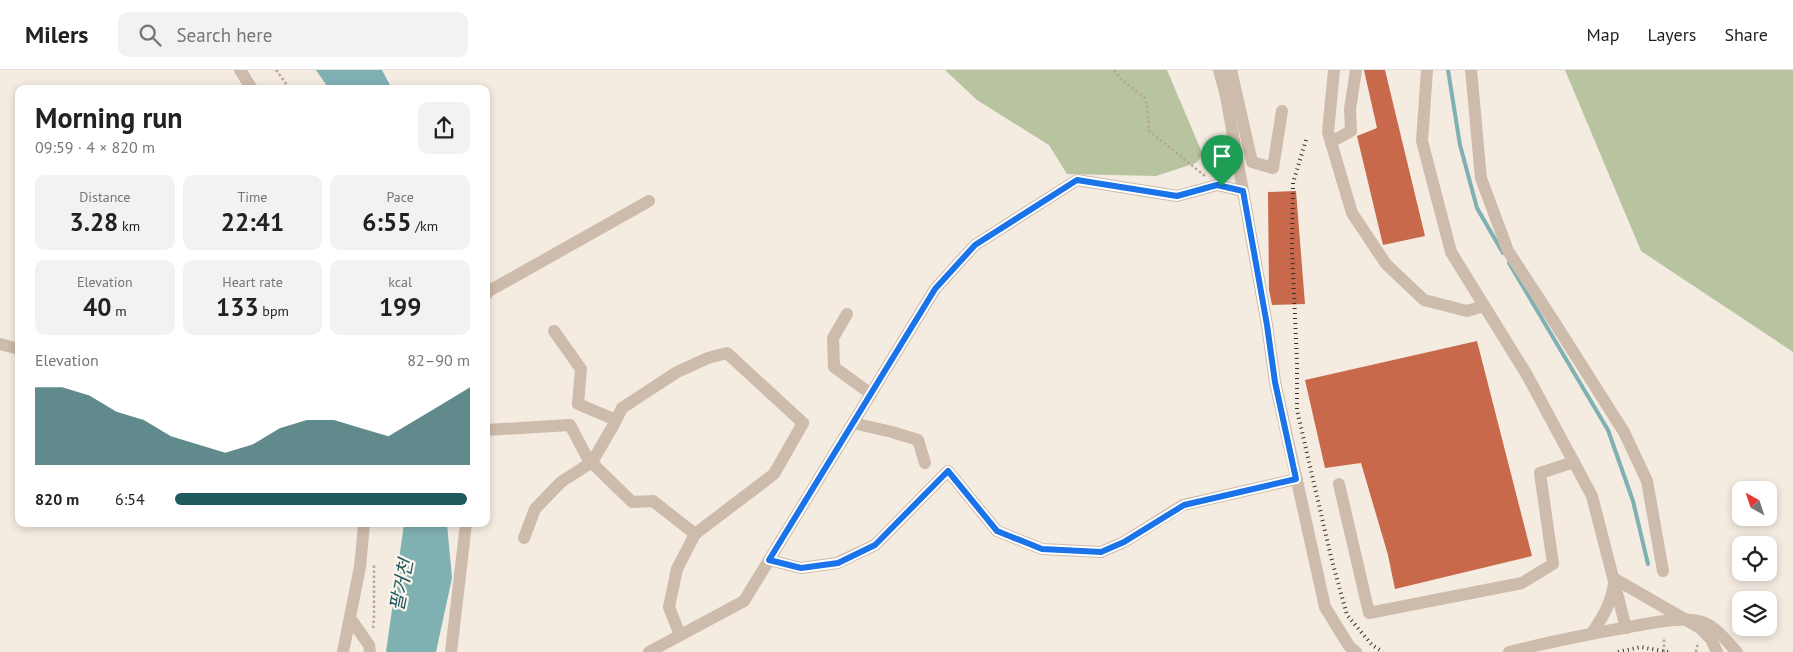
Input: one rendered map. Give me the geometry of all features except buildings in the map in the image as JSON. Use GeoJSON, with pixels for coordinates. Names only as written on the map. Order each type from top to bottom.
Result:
{"type":"FeatureCollection","features":[{"type":"Feature","properties":{"kind":"street"},"geometry":{"type":"LineString","coordinates":[[240,70],[249,85]]}},
{"type":"Feature","properties":{"kind":"street"},"geometry":{"type":"LineString","coordinates":[[1219,70],[1226,96],[1267,325],[1275,382],[1325,607],[1349,646],[1356,652]]}},
{"type":"Feature","properties":{"kind":"street"},"geometry":{"type":"LineString","coordinates":[[1231,70],[1252,162],[1273,168],[1282,111]]}},
{"type":"Feature","properties":{"kind":"street"},"geometry":{"type":"LineString","coordinates":[[1334,70],[1328,132],[1352,213],[1386,264],[1424,300],[1467,311],[1484,306]]}},
{"type":"Feature","properties":{"kind":"street"},"geometry":{"type":"LineString","coordinates":[[1331,142],[1351,131],[1350,109],[1356,70]]}},
{"type":"Feature","properties":{"kind":"street"},"geometry":{"type":"LineString","coordinates":[[1427,70],[1422,141],[1451,252],[1528,375],[1592,496],[1626,628]]}},
{"type":"Feature","properties":{"kind":"street"},"geometry":{"type":"LineString","coordinates":[[1471,70],[1481,178],[1508,251],[1624,432],[1647,481],[1663,571]]}},
{"type":"Feature","properties":{"kind":"street"},"geometry":{"type":"LineString","coordinates":[[649,652],[744,601],[935,289],[975,245],[1077,180],[1177,196],[1217,185],[1243,191]]}},
{"type":"Feature","properties":{"kind":"street"},"geometry":{"type":"LineString","coordinates":[[490,290],[649,201]]}},
{"type":"Feature","properties":{"kind":"street"},"geometry":{"type":"LineString","coordinates":[[847,314],[833,338],[834,367],[871,394]]}},
{"type":"Feature","properties":{"kind":"street"},"geometry":{"type":"LineString","coordinates":[[554,331],[581,369],[578,404],[616,420]]}},
{"type":"Feature","properties":{"kind":"street"},"geometry":{"type":"LineString","coordinates":[[0,344],[15,348]]}},
{"type":"Feature","properties":{"kind":"street"},"geometry":{"type":"LineString","coordinates":[[524,538],[535,509],[561,482],[592,462],[622,408],[676,372],[708,358],[728,353],[803,423],[774,474],[695,534],[677,569],[669,607],[680,635]]}},
{"type":"Feature","properties":{"kind":"street"},"geometry":{"type":"LineString","coordinates":[[853,423],[918,440],[925,464]]}},
{"type":"Feature","properties":{"kind":"street"},"geometry":{"type":"LineString","coordinates":[[490,430],[570,425],[588,459],[632,502],[653,501],[695,534]]}},
{"type":"Feature","properties":{"kind":"street"},"geometry":{"type":"LineString","coordinates":[[1339,484],[1369,613],[1522,583],[1553,564],[1540,473],[1574,462]]}},
{"type":"Feature","properties":{"kind":"street"},"geometry":{"type":"LineString","coordinates":[[769,560],[801,568],[838,563],[875,545],[948,471],[997,531],[1042,549],[1101,552],[1124,542],[1184,505],[1296,479]]}},
{"type":"Feature","properties":{"kind":"street"},"geometry":{"type":"LineString","coordinates":[[343,652],[360,567],[364,527]]}},
{"type":"Feature","properties":{"kind":"street"},"geometry":{"type":"LineString","coordinates":[[452,652],[466,527]]}},
{"type":"Feature","properties":{"kind":"street"},"geometry":{"type":"LineString","coordinates":[[1614,579],[1695,624],[1706,634],[1717,652]]}},
{"type":"Feature","properties":{"kind":"street"},"geometry":{"type":"LineString","coordinates":[[1592,633],[1609,605],[1614,579]]}},
{"type":"Feature","properties":{"kind":"street"},"geometry":{"type":"LineString","coordinates":[[350,618],[368,645],[370,652]]}},
{"type":"Feature","properties":{"kind":"street"},"geometry":{"type":"LineString","coordinates":[[1509,652],[1592,633],[1670,621],[1699,621],[1712,627],[1737,652]]}},
{"type":"Feature","properties":{"kind":"path"},"geometry":{"type":"LineString","coordinates":[[276,70],[287,85]]}},
{"type":"Feature","properties":{"kind":"path"},"geometry":{"type":"LineString","coordinates":[[1114,70],[1122,79],[1146,98],[1149,119],[1148,130],[1217,185]]}},
{"type":"Feature","properties":{"kind":"path"},"geometry":{"type":"LineString","coordinates":[[372,635],[374,619],[374,561]]}},
{"type":"Feature","properties":{"kind":"path"},"geometry":{"type":"LineString","coordinates":[[1664,637],[1664,652]]}},
{"type":"Feature","properties":{"kind":"green space"},"geometry":{"type":"Polygon","coordinates":[[[945,70],[1167,70],[1203,155],[1196,163],[1156,176],[1067,174],[1049,145],[977,100],[945,70]]]}},
{"type":"Feature","properties":{"kind":"green space"},"geometry":{"type":"Polygon","coordinates":[[[1565,70],[1793,70],[1793,352],[1641,251],[1565,70]]]}},
{"type":"Feature","properties":{"kind":"water"},"geometry":{"type":"Polygon","coordinates":[[[316,70],[382,70],[390,85],[326,85],[316,70]]]}},
{"type":"Feature","properties":{"kind":"water","name":"팔거천"},"geometry":{"type":"Polygon","coordinates":[[[404,527],[447,527],[452,578],[436,652],[386,652],[404,527]]]}},
{"type":"Feature","properties":{"kind":"waterway"},"geometry":{"type":"LineString","coordinates":[[1448,70],[1460,145],[1477,208],[1503,253]]}},
{"type":"Feature","properties":{"kind":"waterway"},"geometry":{"type":"LineString","coordinates":[[1509,263],[1608,430],[1633,501],[1648,564]]}},
{"type":"Feature","properties":{"kind":"railway"},"geometry":{"type":"LineString","coordinates":[[1306,140],[1293,183],[1292,251],[1297,362],[1297,410],[1331,557],[1347,615],[1372,645],[1383,652]]}},
{"type":"Feature","properties":{"kind":"railway"},"geometry":{"type":"LineString","coordinates":[[1618,652],[1641,647],[1668,652]]}},
{"type":"Feature","properties":{"kind":"route"},"geometry":{"type":"LineString","coordinates":[[1077,180],[1177,196],[1217,185],[1222,186],[1243,191],[1267,325],[1275,382],[1296,479],[1184,505],[1124,542],[1101,552],[1042,549],[997,531],[948,471],[875,545],[838,563],[801,568],[769,560],[935,289],[975,245],[1077,180]]}}]}
